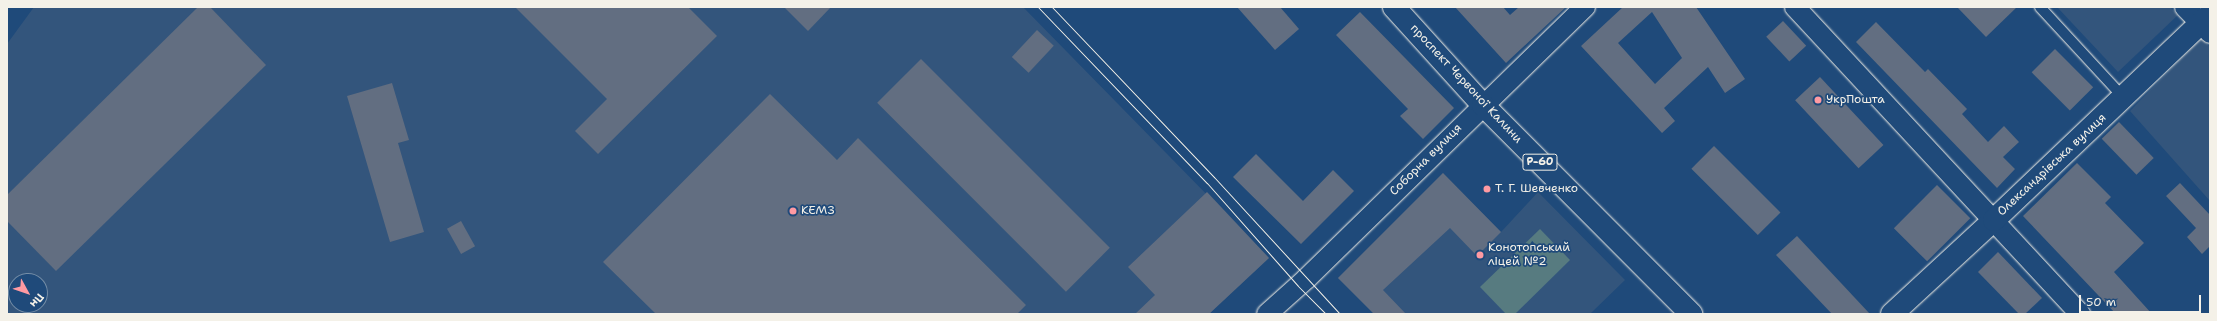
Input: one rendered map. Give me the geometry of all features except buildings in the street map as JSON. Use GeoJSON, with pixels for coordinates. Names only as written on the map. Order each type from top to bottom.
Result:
{"type":"FeatureCollection","features":[{"type":"Feature","properties":{"kind":"main road","name":"проспект Червоної Калини"},"geometry":{"type":"LineString","coordinates":[[1394,7],[1483,104],[1691,314]]}},
{"type":"Feature","properties":{"kind":"main road","name":"Олександрівська вулиця"},"geometry":{"type":"LineString","coordinates":[[1892,314],[2124,98],[2207,24]]}},
{"type":"Feature","properties":{"kind":"street","name":"Соборна вулиця"},"geometry":{"type":"LineString","coordinates":[[1267,314],[1306,279],[1483,104],[1585,7]]}},
{"type":"Feature","properties":{"kind":"street"},"geometry":{"type":"LineString","coordinates":[[1795,7],[2080,314]]}},
{"type":"Feature","properties":{"kind":"street"},"geometry":{"type":"LineString","coordinates":[[2185,7],[2207,24]]}},
{"type":"Feature","properties":{"kind":"lane"},"geometry":{"type":"LineString","coordinates":[[2040,7],[2124,98]]}},
{"type":"Feature","properties":{"kind":"shaded area"},"geometry":{"type":"Polygon","coordinates":[[[34,7],[1023,7],[1269,258],[1209,314],[7,314],[7,44],[34,7]]]}},
{"type":"Feature","properties":{"kind":"shaded area"},"geometry":{"type":"Polygon","coordinates":[[[2057,7],[2170,7],[2178,15],[2118,72],[2057,7]]]}},
{"type":"Feature","properties":{"kind":"shaded area"},"geometry":{"type":"Polygon","coordinates":[[[2201,38],[2210,47],[2210,201],[2130,111],[2201,38]]]}},
{"type":"Feature","properties":{"kind":"shaded area","name":"Конотопський ліцей №2"},"geometry":{"type":"Polygon","coordinates":[[[1443,173],[1501,232],[1538,192],[1625,280],[1590,314],[1374,314],[1338,278],[1443,173]]]}},
{"type":"Feature","properties":{"kind":"green space"},"geometry":{"type":"Polygon","coordinates":[[[1540,229],[1570,260],[1515,314],[1506,314],[1480,287],[1540,229]]]}},
{"type":"Feature","properties":{"kind":"tram line"},"geometry":{"type":"LineString","coordinates":[[1038,7],[1207,183],[1298,286],[1326,314]]}},
{"type":"Feature","properties":{"kind":"tram line"},"geometry":{"type":"LineString","coordinates":[[1052,7],[1214,177],[1340,314]]}},
{"type":"Feature","properties":{"kind":"place","name":"УкрПошта"},"geometry":{"type":"Point","coordinates":[1818,100]}},
{"type":"Feature","properties":{"kind":"place","name":"Т. Г. Шевченко"},"geometry":{"type":"Point","coordinates":[1487,189]}},
{"type":"Feature","properties":{"kind":"place","name":"КЕМЗ"},"geometry":{"type":"Point","coordinates":[793,211]}},
{"type":"Feature","properties":{"kind":"place","name":"Конотопський ліцей №2"},"geometry":{"type":"Point","coordinates":[1480,255]}}]}
